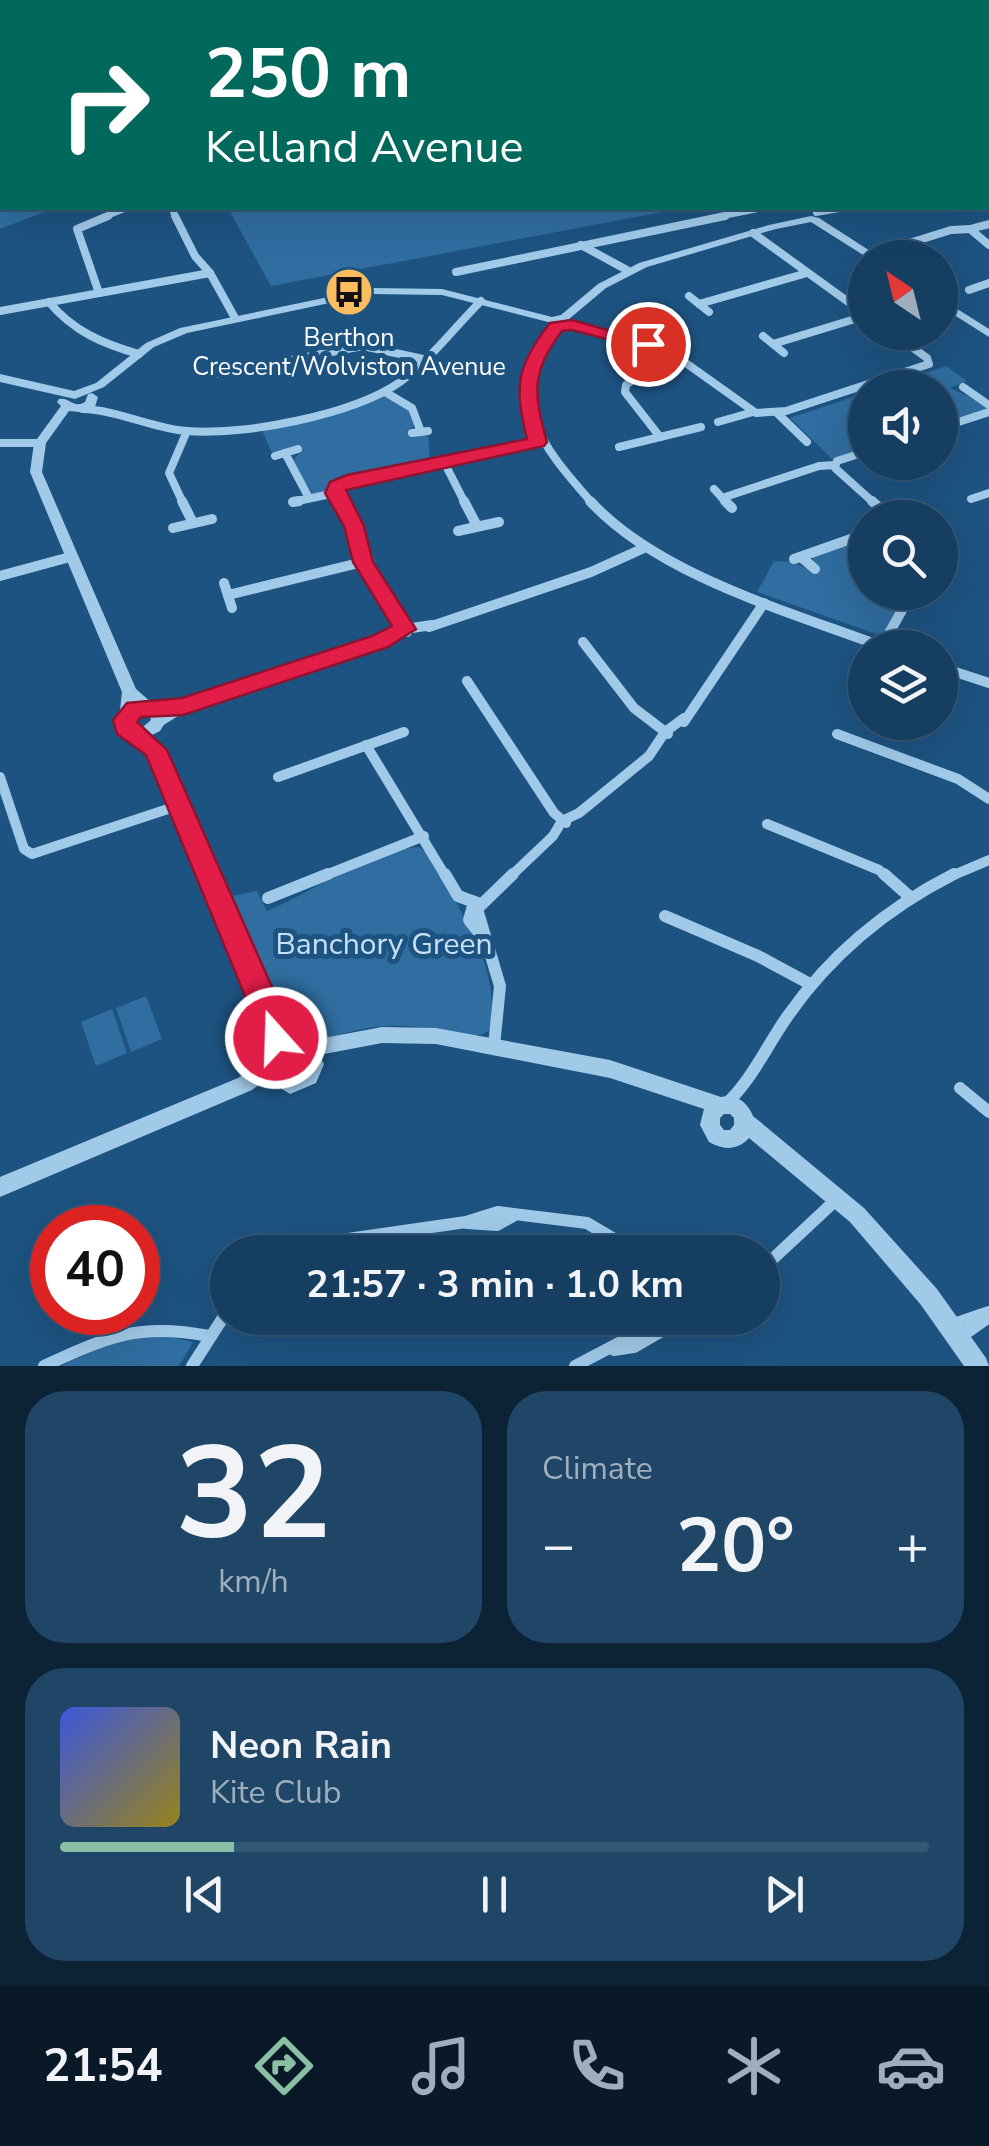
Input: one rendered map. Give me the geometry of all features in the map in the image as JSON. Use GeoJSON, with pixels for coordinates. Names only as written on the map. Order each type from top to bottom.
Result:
{"type":"FeatureCollection","features":[{"type":"Feature","properties":{"kind":"street"},"geometry":{"type":"LineString","coordinates":[[99,293],[76,229],[122,210]]}},
{"type":"Feature","properties":{"kind":"street"},"geometry":{"type":"LineString","coordinates":[[172,210],[195,256],[210,272],[235,318]]}},
{"type":"Feature","properties":{"kind":"street"},"geometry":{"type":"LineString","coordinates":[[454,272],[749,210]]}},
{"type":"Feature","properties":{"kind":"street"},"geometry":{"type":"LineString","coordinates":[[760,210],[768,216]]}},
{"type":"Feature","properties":{"kind":"street"},"geometry":{"type":"LineString","coordinates":[[838,210],[627,270],[592,290],[538,350],[527,381],[527,401],[539,444],[607,518],[644,548],[695,576],[763,605],[848,634]]}},
{"type":"Feature","properties":{"kind":"street"},"geometry":{"type":"LineString","coordinates":[[813,216],[849,240]]}},
{"type":"Feature","properties":{"kind":"street"},"geometry":{"type":"LineString","coordinates":[[920,240],[989,224]]}},
{"type":"Feature","properties":{"kind":"street"},"geometry":{"type":"LineString","coordinates":[[970,229],[989,246]]}},
{"type":"Feature","properties":{"kind":"street"},"geometry":{"type":"LineString","coordinates":[[752,233],[848,303]]}},
{"type":"Feature","properties":{"kind":"street"},"geometry":{"type":"LineString","coordinates":[[581,246],[627,270]]}},
{"type":"Feature","properties":{"kind":"street"},"geometry":{"type":"LineString","coordinates":[[0,311],[210,272]]}},
{"type":"Feature","properties":{"kind":"street"},"geometry":{"type":"LineString","coordinates":[[699,304],[806,273]]}},
{"type":"Feature","properties":{"kind":"street"},"geometry":{"type":"LineString","coordinates":[[959,287],[971,293],[989,283]]}},
{"type":"Feature","properties":{"kind":"street"},"geometry":{"type":"LineString","coordinates":[[283,1084],[274,1075],[277,1030],[156,750],[153,715],[130,692],[36,472],[40,443],[77,404],[139,354],[184,330],[387,290],[434,291],[481,301],[669,351],[703,371],[753,412]]}},
{"type":"Feature","properties":{"kind":"street"},"geometry":{"type":"LineString","coordinates":[[689,296],[709,312]]}},
{"type":"Feature","properties":{"kind":"street"},"geometry":{"type":"LineString","coordinates":[[0,378],[77,404],[187,431],[255,425],[354,403],[385,392],[481,301]]}},
{"type":"Feature","properties":{"kind":"street"},"geometry":{"type":"LineString","coordinates":[[49,302],[60,317],[89,337],[139,354]]}},
{"type":"Feature","properties":{"kind":"street"},"geometry":{"type":"LineString","coordinates":[[958,312],[989,334]]}},
{"type":"Feature","properties":{"kind":"street"},"geometry":{"type":"LineString","coordinates":[[773,344],[848,320]]}},
{"type":"Feature","properties":{"kind":"street"},"geometry":{"type":"LineString","coordinates":[[763,336],[784,353]]}},
{"type":"Feature","properties":{"kind":"street"},"geometry":{"type":"LineString","coordinates":[[218,374],[363,346],[423,359]]}},
{"type":"Feature","properties":{"kind":"street"},"geometry":{"type":"LineString","coordinates":[[718,422],[753,412],[777,414],[928,364],[927,358],[916,350]]}},
{"type":"Feature","properties":{"kind":"street"},"geometry":{"type":"LineString","coordinates":[[660,436],[624,392],[626,385],[669,351]]}},
{"type":"Feature","properties":{"kind":"street"},"geometry":{"type":"LineString","coordinates":[[958,421],[989,408],[963,387]]}},
{"type":"Feature","properties":{"kind":"street"},"geometry":{"type":"LineString","coordinates":[[385,392],[412,408],[421,432]]}},
{"type":"Feature","properties":{"kind":"street"},"geometry":{"type":"LineString","coordinates":[[777,414],[807,442]]}},
{"type":"Feature","properties":{"kind":"street"},"geometry":{"type":"LineString","coordinates":[[619,446],[701,426]]}},
{"type":"Feature","properties":{"kind":"street"},"geometry":{"type":"LineString","coordinates":[[187,431],[170,473],[193,523]]}},
{"type":"Feature","properties":{"kind":"street"},"geometry":{"type":"LineString","coordinates":[[0,442],[40,443]]}},
{"type":"Feature","properties":{"kind":"street"},"geometry":{"type":"LineString","coordinates":[[293,502],[338,493],[347,484],[361,480],[539,444]]}},
{"type":"Feature","properties":{"kind":"street"},"geometry":{"type":"LineString","coordinates":[[298,449],[280,454],[310,498]]}},
{"type":"Feature","properties":{"kind":"street"},"geometry":{"type":"LineString","coordinates":[[722,498],[848,459]]}},
{"type":"Feature","properties":{"kind":"street"},"geometry":{"type":"LineString","coordinates":[[445,464],[477,526]]}},
{"type":"Feature","properties":{"kind":"street"},"geometry":{"type":"LineString","coordinates":[[835,465],[872,500]]}},
{"type":"Feature","properties":{"kind":"street"},"geometry":{"type":"LineString","coordinates":[[714,489],[732,508]]}},
{"type":"Feature","properties":{"kind":"street"},"geometry":{"type":"LineString","coordinates":[[338,493],[362,546],[365,562],[406,630]]}},
{"type":"Feature","properties":{"kind":"street"},"geometry":{"type":"LineString","coordinates":[[971,499],[988,494]]}},
{"type":"Feature","properties":{"kind":"street"},"geometry":{"type":"LineString","coordinates":[[173,528],[212,519]]}},
{"type":"Feature","properties":{"kind":"street"},"geometry":{"type":"LineString","coordinates":[[458,531],[498,522]]}},
{"type":"Feature","properties":{"kind":"street"},"geometry":{"type":"LineString","coordinates":[[815,569],[797,558],[848,540]]}},
{"type":"Feature","properties":{"kind":"street"},"geometry":{"type":"LineString","coordinates":[[127,716],[153,715],[183,707],[406,630],[432,625],[591,572],[644,548]]}},
{"type":"Feature","properties":{"kind":"street"},"geometry":{"type":"LineString","coordinates":[[0,576],[70,557]]}},
{"type":"Feature","properties":{"kind":"street"},"geometry":{"type":"LineString","coordinates":[[228,595],[365,562]]}},
{"type":"Feature","properties":{"kind":"street"},"geometry":{"type":"LineString","coordinates":[[224,583],[232,608]]}},
{"type":"Feature","properties":{"kind":"street"},"geometry":{"type":"LineString","coordinates":[[667,734],[681,728],[684,718],[763,605]]}},
{"type":"Feature","properties":{"kind":"street"},"geometry":{"type":"LineString","coordinates":[[583,642],[634,708],[667,734]]}},
{"type":"Feature","properties":{"kind":"street"},"geometry":{"type":"LineString","coordinates":[[958,673],[989,682]]}},
{"type":"Feature","properties":{"kind":"street"},"geometry":{"type":"LineString","coordinates":[[467,681],[552,807],[566,821]]}},
{"type":"Feature","properties":{"kind":"street"},"geometry":{"type":"LineString","coordinates":[[130,692],[126,728],[156,750]]}},
{"type":"Feature","properties":{"kind":"street"},"geometry":{"type":"LineString","coordinates":[[134,732],[150,730],[153,715]]}},
{"type":"Feature","properties":{"kind":"street"},"geometry":{"type":"LineString","coordinates":[[278,778],[404,732]]}},
{"type":"Feature","properties":{"kind":"street"},"geometry":{"type":"LineString","coordinates":[[494,1046],[500,986],[482,935],[476,903],[540,848],[558,838],[566,821],[588,813],[593,803],[648,756],[665,747],[667,734]]}},
{"type":"Feature","properties":{"kind":"street"},"geometry":{"type":"LineString","coordinates":[[837,734],[958,779],[989,800]]}},
{"type":"Feature","properties":{"kind":"street"},"geometry":{"type":"LineString","coordinates":[[366,745],[453,889],[476,903]]}},
{"type":"Feature","properties":{"kind":"street"},"geometry":{"type":"LineString","coordinates":[[0,778],[6,818],[24,849],[36,854],[180,805]]}},
{"type":"Feature","properties":{"kind":"street"},"geometry":{"type":"LineString","coordinates":[[767,824],[879,870],[910,897]]}},
{"type":"Feature","properties":{"kind":"street"},"geometry":{"type":"LineString","coordinates":[[267,898],[424,836]]}},
{"type":"Feature","properties":{"kind":"street"},"geometry":{"type":"LineString","coordinates":[[729,1118],[810,984],[854,940],[910,897],[989,860]]}},
{"type":"Feature","properties":{"kind":"street"},"geometry":{"type":"LineString","coordinates":[[665,916],[758,956],[810,984]]}},
{"type":"Feature","properties":{"kind":"street"},"geometry":{"type":"LineString","coordinates":[[277,1030],[312,1058],[312,1072]]}},
{"type":"Feature","properties":{"kind":"street"},"geometry":{"type":"LineString","coordinates":[[0,1188],[245,1084],[284,1052],[408,1034],[494,1046],[610,1069],[729,1118],[776,1149],[838,1198],[889,1250],[978,1366]]}},
{"type":"Feature","properties":{"kind":"street"},"geometry":{"type":"LineString","coordinates":[[245,1084],[303,1082],[348,1042]]}},
{"type":"Feature","properties":{"kind":"street"},"geometry":{"type":"LineString","coordinates":[[960,1088],[989,1112]]}},
{"type":"Feature","properties":{"kind":"street"},"geometry":{"type":"LineString","coordinates":[[780,1252],[838,1198]]}},
{"type":"Feature","properties":{"kind":"street"},"geometry":{"type":"LineString","coordinates":[[370,1235],[466,1222],[497,1225],[514,1216],[558,1217],[587,1223],[607,1235]]}},
{"type":"Feature","properties":{"kind":"street"},"geometry":{"type":"LineString","coordinates":[[954,1332],[989,1314]]}},
{"type":"Feature","properties":{"kind":"street"},"geometry":{"type":"LineString","coordinates":[[44,1366],[126,1329],[154,1326],[209,1336],[192,1366]]}},
{"type":"Feature","properties":{"kind":"street"},"geometry":{"type":"LineString","coordinates":[[575,1366],[659,1335]]}},
{"type":"Feature","properties":{"kind":"green space"},"geometry":{"type":"Polygon","coordinates":[[[0,210],[50,210],[0,229],[0,210]]]}},
{"type":"Feature","properties":{"kind":"green space"},"geometry":{"type":"Polygon","coordinates":[[[229,210],[673,210],[271,286],[229,210]]]}},
{"type":"Feature","properties":{"kind":"green space"},"geometry":{"type":"Polygon","coordinates":[[[958,392],[986,404],[987,410],[958,419],[958,392]]]}},
{"type":"Feature","properties":{"kind":"green space"},"geometry":{"type":"Polygon","coordinates":[[[383,396],[410,409],[417,424],[407,431],[410,436],[428,433],[430,464],[342,482],[313,494],[292,463],[300,452],[297,447],[272,453],[260,426],[383,396]]]}},
{"type":"Feature","properties":{"kind":"green space"},"geometry":{"type":"Polygon","coordinates":[[[848,399],[848,455],[833,460],[790,418],[848,399]]]}},
{"type":"Feature","properties":{"kind":"green space"},"geometry":{"type":"Polygon","coordinates":[[[848,544],[848,610],[897,610],[885,630],[865,630],[757,592],[774,561],[793,562],[816,573],[812,557],[848,544]]]}},
{"type":"Feature","properties":{"kind":"green space","name":"Banchory Green"},"geometry":{"type":"Polygon","coordinates":[[[419,847],[428,854],[452,895],[484,960],[490,982],[490,1030],[461,1036],[406,1026],[381,1026],[306,1044],[282,1027],[226,897],[257,891],[267,911],[380,856],[419,847]]]}},
{"type":"Feature","properties":{"kind":"green space"},"geometry":{"type":"Polygon","coordinates":[[[146,996],[162,1039],[131,1052],[116,1008],[146,996]]]}},
{"type":"Feature","properties":{"kind":"green space"},"geometry":{"type":"Polygon","coordinates":[[[112,1009],[127,1053],[96,1066],[81,1022],[112,1009]]]}},
{"type":"Feature","properties":{"kind":"green space"},"geometry":{"type":"Polygon","coordinates":[[[160,1334],[193,1342],[179,1366],[61,1366],[128,1335],[160,1334]]]}},
{"type":"Feature","properties":{"kind":"place","name":"Berthon Crescent/Wolviston Avenue"},"geometry":{"type":"Point","coordinates":[349,292]}},
{"type":"Feature","properties":{"kind":"route"},"geometry":{"type":"LineString","coordinates":[[276,1038],[277,1030],[156,750],[126,728],[124,720],[135,709],[183,707],[380,642],[405,629],[363,562],[362,546],[346,507],[335,493],[337,486],[537,442],[527,401],[527,381],[538,350],[556,327],[572,325],[648,344]]}}]}
